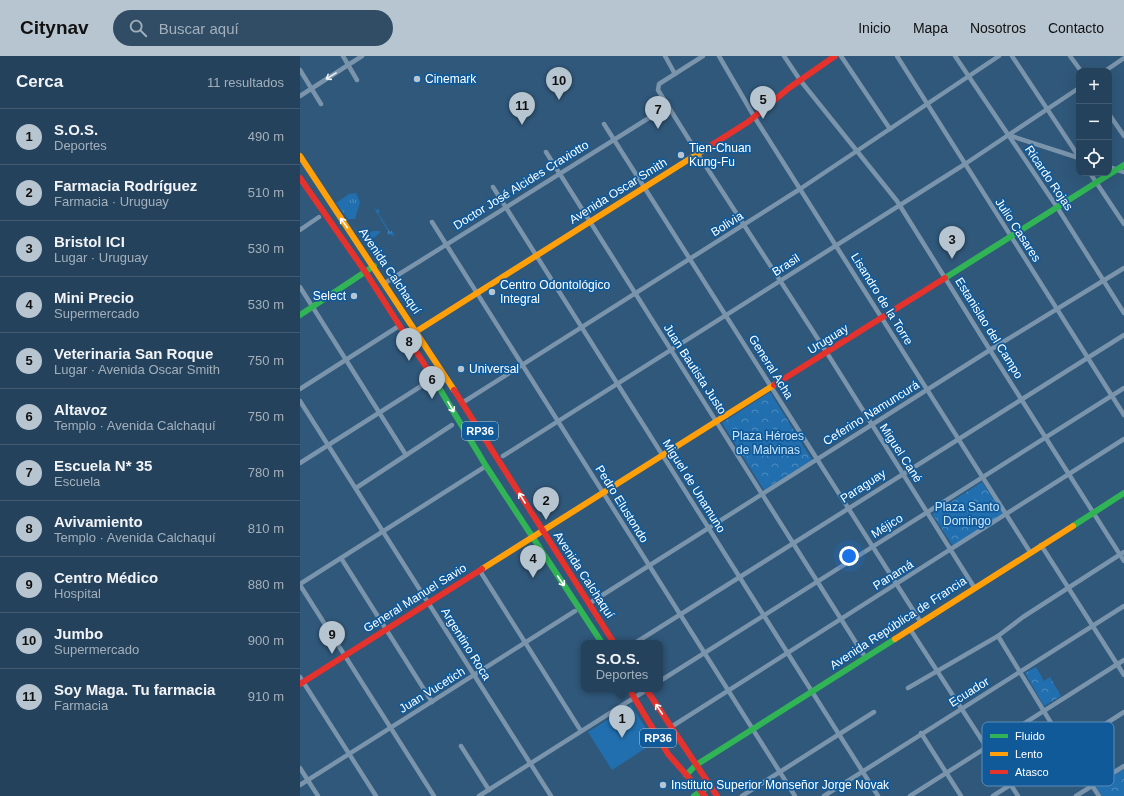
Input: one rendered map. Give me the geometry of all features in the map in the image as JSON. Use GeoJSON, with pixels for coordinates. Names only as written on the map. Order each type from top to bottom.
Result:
{"type":"FeatureCollection","features":[{"type":"Feature","properties":{"kind":"main road","name":"Avenida Oscar Smith"},"geometry":{"type":"LineString","coordinates":[[412,335],[755,118],[800,80],[836,56]]}},
{"type":"Feature","properties":{"kind":"main road","name":"Avenida Calchaquí"},"geometry":{"type":"LineString","coordinates":[[300,156],[385,283],[412,335],[486,466],[600,640]]}},
{"type":"Feature","properties":{"kind":"main road","name":"Uruguay"},"geometry":{"type":"LineString","coordinates":[[543,530],[1124,165]]}},
{"type":"Feature","properties":{"kind":"main road","name":"Avenida Calchaquí"},"geometry":{"type":"LineString","coordinates":[[300,178],[348,254],[353,254],[400,326],[412,335],[462,403],[612,640]]}},
{"type":"Feature","properties":{"kind":"main road"},"geometry":{"type":"LineString","coordinates":[[353,254],[361,248]]}},
{"type":"Feature","properties":{"kind":"main road"},"geometry":{"type":"LineString","coordinates":[[300,315],[366,273],[374,266]]}},
{"type":"Feature","properties":{"kind":"main road"},"geometry":{"type":"LineString","coordinates":[[382,298],[412,335]]}},
{"type":"Feature","properties":{"kind":"main road","name":"Avenida República de Francia"},"geometry":{"type":"LineString","coordinates":[[686,775],[696,765],[1124,492]]}},
{"type":"Feature","properties":{"kind":"main road","name":"General Manuel Savio"},"geometry":{"type":"LineString","coordinates":[[301,681],[345,656],[543,530]]}},
{"type":"Feature","properties":{"kind":"main road","name":"RP36"},"geometry":{"type":"LineString","coordinates":[[631,692],[668,754],[703,794]]}},
{"type":"Feature","properties":{"kind":"main road","name":"RP36"},"geometry":{"type":"LineString","coordinates":[[649,692],[709,786],[717,796]]}},
{"type":"Feature","properties":{"kind":"main road"},"geometry":{"type":"LineString","coordinates":[[694,796],[703,794],[709,786]]}},
{"type":"Feature","properties":{"kind":"street"},"geometry":{"type":"LineString","coordinates":[[343,56],[357,80]]}},
{"type":"Feature","properties":{"kind":"street"},"geometry":{"type":"LineString","coordinates":[[300,96],[362,56]]}},
{"type":"Feature","properties":{"kind":"street"},"geometry":{"type":"LineString","coordinates":[[665,56],[675,74],[703,56]]}},
{"type":"Feature","properties":{"kind":"street","name":"Lisandro de la Torre"},"geometry":{"type":"LineString","coordinates":[[719,56],[755,118],[1030,552]]}},
{"type":"Feature","properties":{"kind":"street","name":"Estanislao del Campo"},"geometry":{"type":"LineString","coordinates":[[784,56],[800,80],[900,205],[1093,512],[1122,554],[1124,561]]}},
{"type":"Feature","properties":{"kind":"street"},"geometry":{"type":"LineString","coordinates":[[841,56],[890,129]]}},
{"type":"Feature","properties":{"kind":"street","name":"Julio Casares"},"geometry":{"type":"LineString","coordinates":[[896,56],[1124,415]]}},
{"type":"Feature","properties":{"kind":"street","name":"Ricardo Rojas"},"geometry":{"type":"LineString","coordinates":[[955,56],[1056,207],[1124,313]]}},
{"type":"Feature","properties":{"kind":"street","name":"Bolivia"},"geometry":{"type":"LineString","coordinates":[[462,403],[521,364],[800,189],[999,56]]}},
{"type":"Feature","properties":{"kind":"street"},"geometry":{"type":"LineString","coordinates":[[1012,56],[1076,152]]}},
{"type":"Feature","properties":{"kind":"street"},"geometry":{"type":"LineString","coordinates":[[1070,56],[1079,68]]}},
{"type":"Feature","properties":{"kind":"street"},"geometry":{"type":"LineString","coordinates":[[1109,68],[1124,58]]}},
{"type":"Feature","properties":{"kind":"street"},"geometry":{"type":"LineString","coordinates":[[300,70],[321,104]]}},
{"type":"Feature","properties":{"kind":"street","name":"Miguel Cané"},"geometry":{"type":"LineString","coordinates":[[675,74],[658,86],[668,106],[827,353],[974,587]]}},
{"type":"Feature","properties":{"kind":"street","name":"Brasil"},"geometry":{"type":"LineString","coordinates":[[503,456],[836,244],[965,164],[1076,90]]}},
{"type":"Feature","properties":{"kind":"street","name":"Doctor José Alcides Craviotto"},"geometry":{"type":"LineString","coordinates":[[385,283],[668,106]]}},
{"type":"Feature","properties":{"kind":"street"},"geometry":{"type":"LineString","coordinates":[[1112,118],[1124,136]]}},
{"type":"Feature","properties":{"kind":"street","name":"General Acha"},"geometry":{"type":"LineString","coordinates":[[604,124],[920,621]]}},
{"type":"Feature","properties":{"kind":"street"},"geometry":{"type":"LineString","coordinates":[[1008,135],[1076,156]]}},
{"type":"Feature","properties":{"kind":"street","name":"Juan Bautista Justo"},"geometry":{"type":"LineString","coordinates":[[546,152],[865,657]]}},
{"type":"Feature","properties":{"kind":"street"},"geometry":{"type":"LineString","coordinates":[[1112,168],[1124,172]]}},
{"type":"Feature","properties":{"kind":"street"},"geometry":{"type":"LineString","coordinates":[[1092,176],[1124,224]]}},
{"type":"Feature","properties":{"kind":"street","name":"Miguel de Unamuno"},"geometry":{"type":"LineString","coordinates":[[493,187],[878,796]]}},
{"type":"Feature","properties":{"kind":"street"},"geometry":{"type":"LineString","coordinates":[[300,230],[319,217]]}},
{"type":"Feature","properties":{"kind":"street","name":"Pedro Elustondo"},"geometry":{"type":"LineString","coordinates":[[432,222],[795,796]]}},
{"type":"Feature","properties":{"kind":"street","name":"Ceferino Namuncurá"},"geometry":{"type":"LineString","coordinates":[[590,603],[990,350],[1124,268]]}},
{"type":"Feature","properties":{"kind":"street"},"geometry":{"type":"LineString","coordinates":[[300,287],[406,455]]}},
{"type":"Feature","properties":{"kind":"street"},"geometry":{"type":"LineString","coordinates":[[300,389],[400,326]]}},
{"type":"Feature","properties":{"kind":"street","name":"Paraguay"},"geometry":{"type":"LineString","coordinates":[[640,640],[1021,398],[1124,335]]}},
{"type":"Feature","properties":{"kind":"street"},"geometry":{"type":"LineString","coordinates":[[300,463],[426,383]]}},
{"type":"Feature","properties":{"kind":"street","name":"Méjico"},"geometry":{"type":"LineString","coordinates":[[663,679],[1124,388]]}},
{"type":"Feature","properties":{"kind":"street","name":"Argentino Roca"},"geometry":{"type":"LineString","coordinates":[[300,401],[551,796]]}},
{"type":"Feature","properties":{"kind":"street"},"geometry":{"type":"LineString","coordinates":[[356,488],[452,426]]}},
{"type":"Feature","properties":{"kind":"street","name":"Panamá"},"geometry":{"type":"LineString","coordinates":[[672,727],[1124,440]]}},
{"type":"Feature","properties":{"kind":"street"},"geometry":{"type":"LineString","coordinates":[[434,796],[300,585],[486,466]]}},
{"type":"Feature","properties":{"kind":"street"},"geometry":{"type":"LineString","coordinates":[[1042,545],[1124,675]]}},
{"type":"Feature","properties":{"kind":"street"},"geometry":{"type":"LineString","coordinates":[[908,688],[998,636],[1023,617],[1068,587],[1122,554]]}},
{"type":"Feature","properties":{"kind":"street"},"geometry":{"type":"LineString","coordinates":[[341,558],[432,702]]}},
{"type":"Feature","properties":{"kind":"street"},"geometry":{"type":"LineString","coordinates":[[480,571],[581,731]]}},
{"type":"Feature","properties":{"kind":"street","name":"Ecuador"},"geometry":{"type":"LineString","coordinates":[[824,796],[921,733],[1124,606]]}},
{"type":"Feature","properties":{"kind":"street","name":"Juan Vucetich"},"geometry":{"type":"LineString","coordinates":[[300,785],[575,612]]}},
{"type":"Feature","properties":{"kind":"street"},"geometry":{"type":"LineString","coordinates":[[910,629],[938,670],[982,740]]}},
{"type":"Feature","properties":{"kind":"street"},"geometry":{"type":"LineString","coordinates":[[998,636],[1051,722]]}},
{"type":"Feature","properties":{"kind":"street"},"geometry":{"type":"LineString","coordinates":[[1026,722],[1124,660]]}},
{"type":"Feature","properties":{"kind":"street"},"geometry":{"type":"LineString","coordinates":[[301,681],[376,796]]}},
{"type":"Feature","properties":{"kind":"street"},"geometry":{"type":"LineString","coordinates":[[479,796],[643,692]]}},
{"type":"Feature","properties":{"kind":"street"},"geometry":{"type":"LineString","coordinates":[[742,796],[779,771],[874,712]]}},
{"type":"Feature","properties":{"kind":"street"},"geometry":{"type":"LineString","coordinates":[[1109,722],[1124,712]]}},
{"type":"Feature","properties":{"kind":"street"},"geometry":{"type":"LineString","coordinates":[[921,733],[961,796]]}},
{"type":"Feature","properties":{"kind":"street"},"geometry":{"type":"LineString","coordinates":[[461,746],[488,790]]}},
{"type":"Feature","properties":{"kind":"street"},"geometry":{"type":"LineString","coordinates":[[910,796],[982,750]]}},
{"type":"Feature","properties":{"kind":"street"},"geometry":{"type":"LineString","coordinates":[[1114,772],[1124,766]]}},
{"type":"Feature","properties":{"kind":"street"},"geometry":{"type":"LineString","coordinates":[[300,768],[318,796]]}},
{"type":"Feature","properties":{"kind":"street"},"geometry":{"type":"LineString","coordinates":[[993,796],[1008,786]]}},
{"type":"Feature","properties":{"kind":"street"},"geometry":{"type":"LineString","coordinates":[[1011,786],[1018,796]]}},
{"type":"Feature","properties":{"kind":"street"},"geometry":{"type":"LineString","coordinates":[[1076,796],[1092,786],[1100,796]]}},
{"type":"Feature","properties":{"kind":"green space"},"geometry":{"type":"Polygon","coordinates":[[[356,193],[360,202],[355,219],[348,219],[336,203],[349,194],[356,193]]]}},
{"type":"Feature","properties":{"kind":"green space"},"geometry":{"type":"Polygon","coordinates":[[[371,203],[376,210],[378,209],[380,212],[378,213],[390,232],[392,231],[395,236],[387,234],[388,231],[371,203]]]}},
{"type":"Feature","properties":{"kind":"green space"},"geometry":{"type":"Polygon","coordinates":[[[373,231],[380,231],[379,234],[366,243],[366,236],[373,231]]]}},
{"type":"Feature","properties":{"kind":"green space","name":"Plaza Héroes de Malvinas"},"geometry":{"type":"Polygon","coordinates":[[[770,392],[812,460],[764,490],[722,423],[770,392]]]}},
{"type":"Feature","properties":{"kind":"green space","name":"Plaza Santo Domingo"},"geometry":{"type":"Polygon","coordinates":[[[982,482],[1003,514],[953,546],[932,514],[982,482]]]}},
{"type":"Feature","properties":{"kind":"green space"},"geometry":{"type":"Polygon","coordinates":[[[1036,667],[1044,681],[1050,677],[1061,696],[1044,706],[1025,673],[1036,667]]]}},
{"type":"Feature","properties":{"kind":"green space"},"geometry":{"type":"Polygon","coordinates":[[[631,705],[655,742],[612,770],[588,732],[631,705]]]}},
{"type":"Feature","properties":{"kind":"green space"},"geometry":{"type":"Polygon","coordinates":[[[1124,769],[1124,796],[1102,796],[1096,787],[1114,786],[1114,775],[1124,769]]]}},
{"type":"Feature","properties":{"kind":"traffic: fast"},"geometry":{"type":"LineString","coordinates":[[945,278],[1124,165]]}},
{"type":"Feature","properties":{"kind":"traffic: fast"},"geometry":{"type":"LineString","coordinates":[[300,315],[374,266]]}},
{"type":"Feature","properties":{"kind":"traffic: fast"},"geometry":{"type":"LineString","coordinates":[[435,381],[486,466],[600,640]]}},
{"type":"Feature","properties":{"kind":"traffic: fast"},"geometry":{"type":"LineString","coordinates":[[1073,526],[1124,493]]}},
{"type":"Feature","properties":{"kind":"traffic: fast"},"geometry":{"type":"LineString","coordinates":[[686,775],[696,765],[895,639]]}},
{"type":"Feature","properties":{"kind":"traffic: fast"},"geometry":{"type":"LineString","coordinates":[[694,796],[709,786]]}},
{"type":"Feature","properties":{"kind":"traffic: slow"},"geometry":{"type":"LineString","coordinates":[[417,331],[710,146]]}},
{"type":"Feature","properties":{"kind":"traffic: slow"},"geometry":{"type":"LineString","coordinates":[[300,156],[454,390]]}},
{"type":"Feature","properties":{"kind":"traffic: slow"},"geometry":{"type":"LineString","coordinates":[[482,569],[774,385]]}},
{"type":"Feature","properties":{"kind":"traffic: slow"},"geometry":{"type":"LineString","coordinates":[[895,639],[1073,526]]}},
{"type":"Feature","properties":{"kind":"traffic: jam"},"geometry":{"type":"LineString","coordinates":[[710,146],[748,122],[789,88],[835,56]]}},
{"type":"Feature","properties":{"kind":"traffic: jam"},"geometry":{"type":"LineString","coordinates":[[300,178],[366,273],[435,381]]}},
{"type":"Feature","properties":{"kind":"traffic: jam"},"geometry":{"type":"LineString","coordinates":[[774,385],[945,278]]}},
{"type":"Feature","properties":{"kind":"traffic: jam"},"geometry":{"type":"LineString","coordinates":[[454,390],[612,640]]}},
{"type":"Feature","properties":{"kind":"traffic: jam"},"geometry":{"type":"LineString","coordinates":[[300,684],[482,569]]}},
{"type":"Feature","properties":{"kind":"traffic: jam"},"geometry":{"type":"LineString","coordinates":[[631,692],[668,754],[705,796]]}},
{"type":"Feature","properties":{"kind":"traffic: jam"},"geometry":{"type":"LineString","coordinates":[[648,692],[717,796]]}},
{"type":"Feature","properties":{"kind":"place","name":"Cinemark"},"geometry":{"type":"Point","coordinates":[417,79]}},
{"type":"Feature","properties":{"kind":"place","name":"Jumbo"},"geometry":{"type":"Point","coordinates":[559,100]}},
{"type":"Feature","properties":{"kind":"place","name":"Veterinaria San Roque"},"geometry":{"type":"Point","coordinates":[763,119]}},
{"type":"Feature","properties":{"kind":"place","name":"Soy Maga. Tu farmacia"},"geometry":{"type":"Point","coordinates":[522,125]}},
{"type":"Feature","properties":{"kind":"place","name":"Escuela N* 35"},"geometry":{"type":"Point","coordinates":[658,129]}},
{"type":"Feature","properties":{"kind":"place","name":"Tien-Chuan Kung-Fu"},"geometry":{"type":"Point","coordinates":[681,155]}},
{"type":"Feature","properties":{"kind":"place","name":"Bristol ICI"},"geometry":{"type":"Point","coordinates":[952,259]}},
{"type":"Feature","properties":{"kind":"place","name":"Centro Odontológico Integral"},"geometry":{"type":"Point","coordinates":[492,292]}},
{"type":"Feature","properties":{"kind":"place","name":"Select"},"geometry":{"type":"Point","coordinates":[354,296]}},
{"type":"Feature","properties":{"kind":"place","name":"Avivamiento"},"geometry":{"type":"Point","coordinates":[409,361]}},
{"type":"Feature","properties":{"kind":"place","name":"Universal"},"geometry":{"type":"Point","coordinates":[461,369]}},
{"type":"Feature","properties":{"kind":"place","name":"Altavoz"},"geometry":{"type":"Point","coordinates":[432,399]}},
{"type":"Feature","properties":{"kind":"place","name":"Farmacia Rodríguez"},"geometry":{"type":"Point","coordinates":[546,520]}},
{"type":"Feature","properties":{"kind":"place","name":"Mini Precio"},"geometry":{"type":"Point","coordinates":[533,578]}},
{"type":"Feature","properties":{"kind":"place","name":"Centro Médico"},"geometry":{"type":"Point","coordinates":[332,654]}},
{"type":"Feature","properties":{"kind":"place","name":"S.O.S."},"geometry":{"type":"Point","coordinates":[622,738]}},
{"type":"Feature","properties":{"kind":"place","name":"Instituto Superior Monseñor Jorge Novak"},"geometry":{"type":"Point","coordinates":[663,785]}}]}
